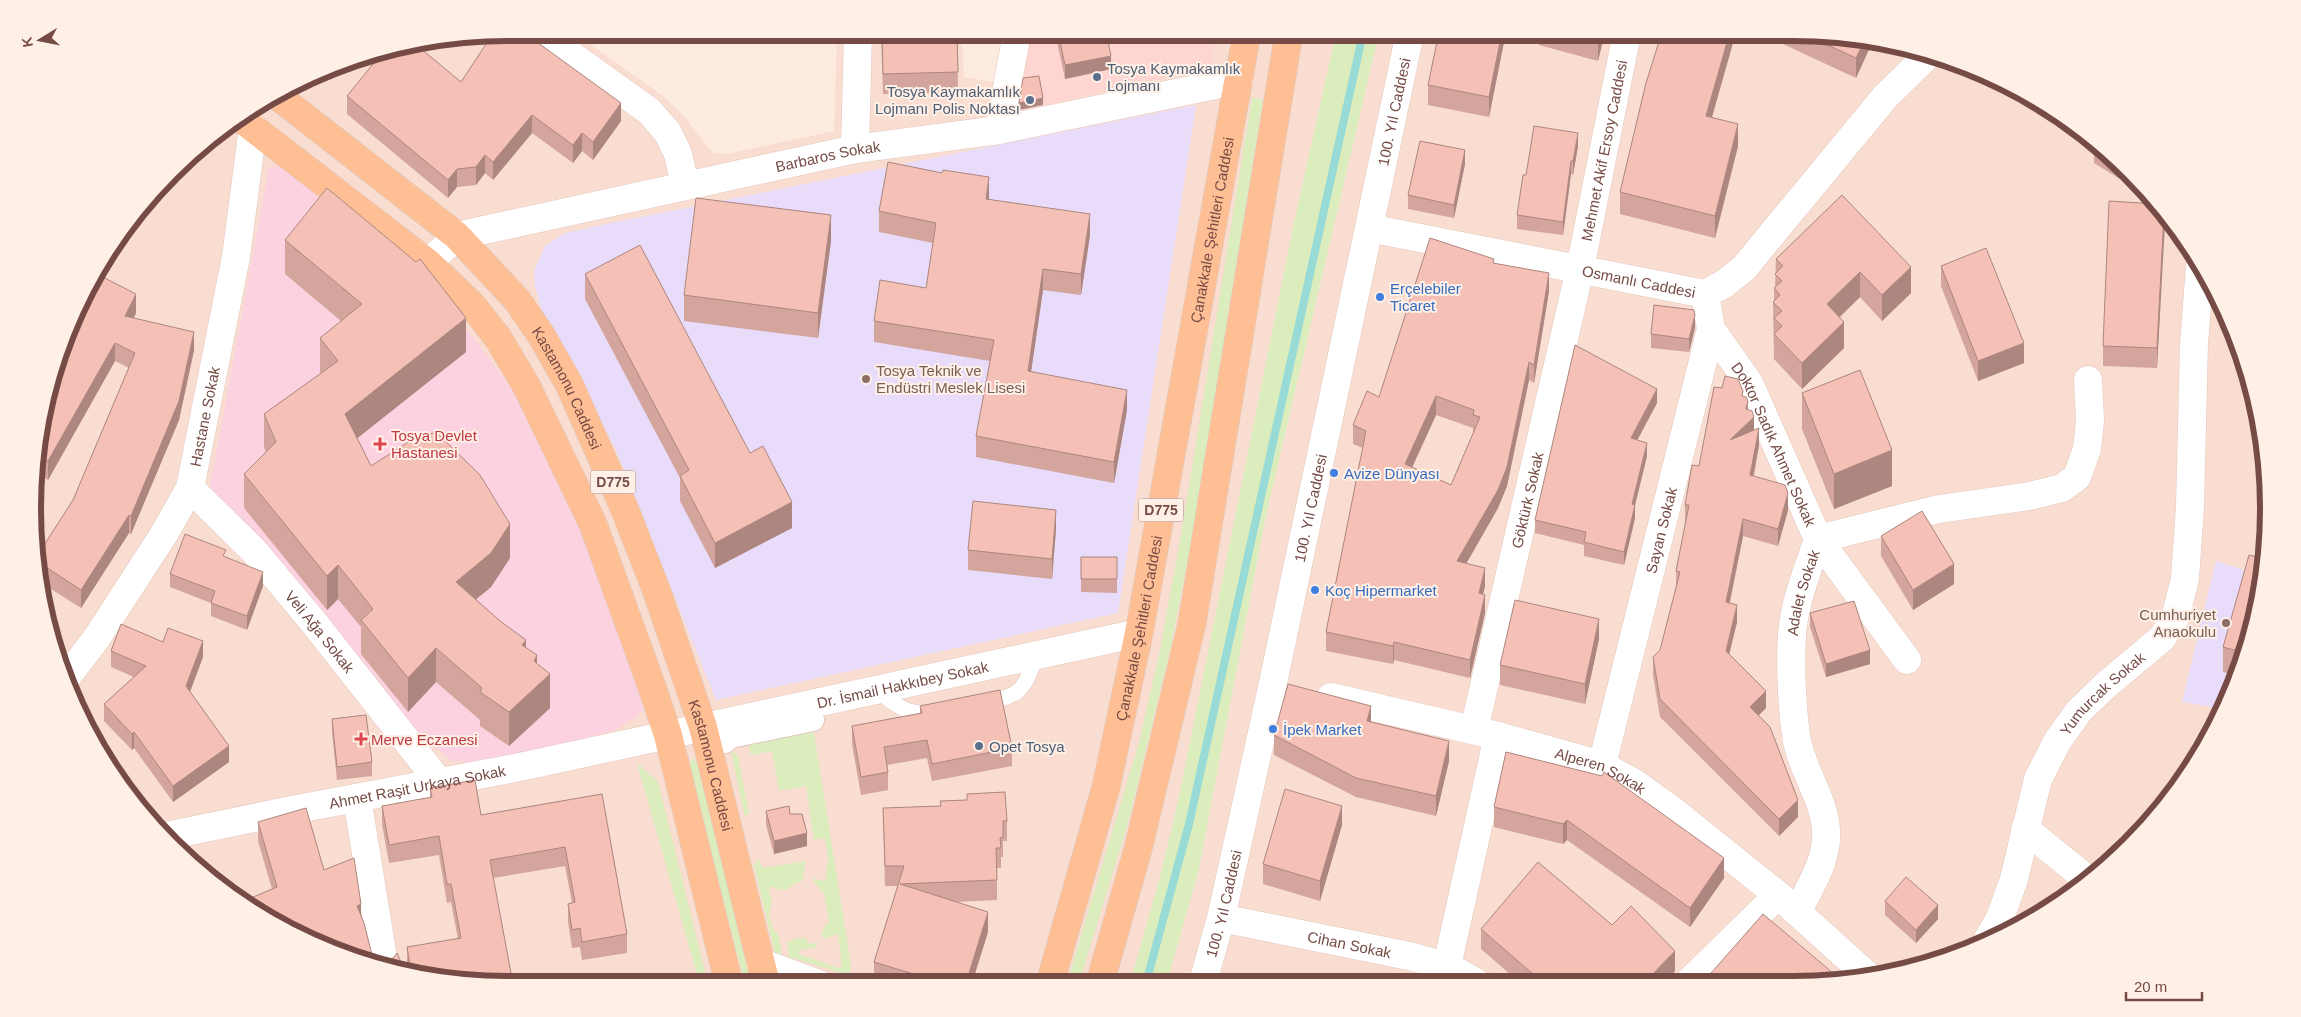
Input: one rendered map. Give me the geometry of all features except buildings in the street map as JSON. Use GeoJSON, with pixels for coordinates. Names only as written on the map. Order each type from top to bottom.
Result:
{"type":"FeatureCollection","features":[{"type":"Feature","properties":{"kind":"main road"},"geometry":{"type":"LineString","coordinates":[[1102,976],[1140,840],[1192,623],[1287,44],[1245,43]]}},
{"type":"Feature","properties":{"kind":"main road","name":"Çanakkale Şehitleri Caddesi"},"geometry":{"type":"LineString","coordinates":[[1052,976],[1106,787],[1139,633],[1245,43]]}},
{"type":"Feature","properties":{"kind":"main road"},"geometry":{"type":"LineString","coordinates":[[1238,83],[1279,88]]}},
{"type":"Feature","properties":{"kind":"main road","name":"Kastamonu Caddesi"},"geometry":{"type":"LineString","coordinates":[[282,100],[457,236],[517,300],[541,335],[569,384],[625,510],[714,734],[763,973]]}},
{"type":"Feature","properties":{"kind":"main road","name":"D775"},"geometry":{"type":"LineString","coordinates":[[246,123],[428,263],[472,305],[498,338],[526,387],[593,524],[617,586],[668,736],[727,976]]}},
{"type":"Feature","properties":{"kind":"street"},"geometry":{"type":"LineString","coordinates":[[555,41],[649,111],[668,133],[678,154],[685,185]]}},
{"type":"Feature","properties":{"kind":"street"},"geometry":{"type":"LineString","coordinates":[[855,149],[858,41]]}},
{"type":"Feature","properties":{"kind":"street"},"geometry":{"type":"LineString","coordinates":[[998,130],[1015,41]]}},
{"type":"Feature","properties":{"kind":"street","name":"100. Yıl Caddesi"},"geometry":{"type":"LineString","coordinates":[[1205,976],[1221,918],[1273,683],[1408,41]]}},
{"type":"Feature","properties":{"kind":"street","name":"Mehmet Akif Ersoy Caddesi"},"geometry":{"type":"LineString","coordinates":[[1580,269],[1625,41]]}},
{"type":"Feature","properties":{"kind":"street","name":"Osmanlı Caddesi"},"geometry":{"type":"LineString","coordinates":[[1369,228],[1705,294],[1724,284],[1744,268],[1885,97],[1923,60]]}},
{"type":"Feature","properties":{"kind":"street","name":"Barbaros Sokak"},"geometry":{"type":"LineString","coordinates":[[457,236],[855,149],[998,130],[1238,83]]}},
{"type":"Feature","properties":{"kind":"street","name":"Hastane Sokak"},"geometry":{"type":"LineString","coordinates":[[71,672],[96,639],[159,542],[190,488],[236,257],[246,123]]}},
{"type":"Feature","properties":{"kind":"street"},"geometry":{"type":"LineString","coordinates":[[428,263],[457,236]]}},
{"type":"Feature","properties":{"kind":"street","name":"Göktürk Sokak"},"geometry":{"type":"LineString","coordinates":[[1447,966],[1486,733],[1580,269]]}},
{"type":"Feature","properties":{"kind":"street","name":"Yumurcak Sokak"},"geometry":{"type":"LineString","coordinates":[[1993,931],[2000,918],[2014,879],[2038,779],[2058,740],[2079,711],[2106,685],[2162,638],[2175,618],[2185,579],[2189,524],[2194,343],[2199,279]]}},
{"type":"Feature","properties":{"kind":"street","name":"Sayan Sokak"},"geometry":{"type":"LineString","coordinates":[[1602,765],[1711,328],[1705,294]]}},
{"type":"Feature","properties":{"kind":"street","name":"Doktor Sadık Ahmet Sokak"},"geometry":{"type":"LineString","coordinates":[[1711,328],[1749,383],[1818,539],[1907,660]]}},
{"type":"Feature","properties":{"kind":"street","name":"Adalet Sokak"},"geometry":{"type":"LineString","coordinates":[[1696,976],[1787,903],[1822,863],[1827,839],[1824,816],[1797,742],[1792,634],[1799,597],[1818,539],[1939,509],[2030,496],[2062,488],[2077,478],[2087,449],[2090,421],[2088,380]]}},
{"type":"Feature","properties":{"kind":"street","name":"Veli Ağa Sokak"},"geometry":{"type":"LineString","coordinates":[[190,488],[254,551],[316,624],[440,783]]}},
{"type":"Feature","properties":{"kind":"street","name":"Dr. İsmail Hakkıbey Sokak"},"geometry":{"type":"LineString","coordinates":[[668,736],[714,734],[875,690],[1139,633]]}},
{"type":"Feature","properties":{"kind":"street","name":"Alperen Sokak"},"geometry":{"type":"LineString","coordinates":[[1273,683],[1486,733],[1602,765],[1636,784],[1672,810],[1787,903],[1861,971]]}},
{"type":"Feature","properties":{"kind":"street"},"geometry":{"type":"LineString","coordinates":[[714,734],[730,737],[813,720]]}},
{"type":"Feature","properties":{"kind":"street","name":"Ahmet Raşit Urkaya Sokak"},"geometry":{"type":"LineString","coordinates":[[174,834],[440,783],[668,736]]}},
{"type":"Feature","properties":{"kind":"street"},"geometry":{"type":"LineString","coordinates":[[357,798],[383,959]]}},
{"type":"Feature","properties":{"kind":"street"},"geometry":{"type":"LineString","coordinates":[[2025,829],[2082,875]]}},
{"type":"Feature","properties":{"kind":"street","name":"Cihan Sokak"},"geometry":{"type":"LineString","coordinates":[[1221,918],[1409,956],[1447,966],[1464,976]]}},
{"type":"Feature","properties":{"kind":"street"},"geometry":{"type":"LineString","coordinates":[[763,973],[778,976]]}},
{"type":"Feature","properties":{"kind":"lane"},"geometry":{"type":"LineString","coordinates":[[967,706],[1014,695],[1025,684],[1037,654]]}},
{"type":"Feature","properties":{"kind":"lane"},"geometry":{"type":"LineString","coordinates":[[875,690],[910,713],[919,714],[948,709]]}},
{"type":"Feature","properties":{"kind":"shaded area"},"geometry":{"type":"Polygon","coordinates":[[[585,41],[663,96],[682,114],[713,153],[727,154],[834,131],[837,41],[962,41],[964,77],[997,83],[1005,41],[1334,41],[1293,228],[1179,797],[1161,873],[1132,976],[478,975],[417,967],[388,960],[358,951],[302,928],[249,897],[224,879],[200,860],[157,817],[120,768],[104,742],[89,715],[66,659],[50,600],[45,569],[42,539],[42,478],[50,417],[57,388],[66,358],[89,302],[120,249],[157,200],[200,157],[224,138],[249,120],[302,89],[358,66],[417,50],[478,42],[585,41]]]}},
{"type":"Feature","properties":{"kind":"shaded area","name":"Tosya Kaymakamlık Lojmanı"},"geometry":{"type":"Polygon","coordinates":[[[1026,41],[1215,41],[1211,68],[1017,111],[1026,41]]]}},
{"type":"Feature","properties":{"kind":"shaded area"},"geometry":{"type":"Polygon","coordinates":[[[1377,41],[1823,42],[1884,50],[1913,57],[1943,66],[1999,89],[2052,120],[2101,157],[2144,200],[2181,249],[2212,302],[2235,358],[2251,417],[2259,478],[2260,508],[2259,539],[2251,600],[2235,659],[2212,715],[2181,768],[2144,817],[2101,860],[2052,897],[1999,928],[1943,951],[1913,960],[1884,967],[1823,975],[1169,976],[1198,873],[1265,520],[1377,41]]]}},
{"type":"Feature","properties":{"kind":"shaded area","name":"Tosya Teknik ve Endüstri Meslek Lisesi"},"geometry":{"type":"Polygon","coordinates":[[[1196,105],[1118,613],[716,700],[616,450],[541,308],[535,286],[534,271],[545,246],[565,233],[611,223],[1196,105]]]}},
{"type":"Feature","properties":{"kind":"shaded area","name":"Tosya Devlet Hastanesi"},"geometry":{"type":"Polygon","coordinates":[[[269,167],[287,167],[424,277],[485,353],[519,400],[574,509],[649,704],[633,719],[613,731],[483,763],[453,761],[424,739],[210,487],[269,167]]]}},
{"type":"Feature","properties":{"kind":"shaded area","name":"Cumhuriyet Anaokulu"},"geometry":{"type":"Polygon","coordinates":[[[2216,561],[2255,574],[2244,629],[2235,659],[2215,708],[2182,702],[2216,561]]]}},
{"type":"Feature","properties":{"kind":"green space"},"geometry":{"type":"Polygon","coordinates":[[[1334,41],[1377,41],[1265,520],[1198,873],[1169,976],[1132,976],[1161,873],[1179,797],[1293,228],[1334,41]]]}},
{"type":"Feature","properties":{"kind":"green space"},"geometry":{"type":"Polygon","coordinates":[[[1252,98],[1263,99],[1193,531],[1171,646],[1128,823],[1081,976],[1069,976],[1138,746],[1160,650],[1181,535],[1252,98]]]}},
{"type":"Feature","properties":{"kind":"green space"},"geometry":{"type":"Polygon","coordinates":[[[813,727],[851,965],[850,972],[846,974],[789,957],[787,943],[795,939],[806,938],[808,944],[816,943],[817,948],[801,949],[798,954],[839,968],[842,967],[838,934],[826,938],[822,937],[822,931],[829,921],[824,893],[813,881],[814,878],[823,881],[826,879],[828,856],[825,838],[814,840],[806,786],[779,791],[772,751],[751,755],[748,740],[813,727]]]}},
{"type":"Feature","properties":{"kind":"green space"},"geometry":{"type":"Polygon","coordinates":[[[731,752],[735,753],[738,757],[749,813],[745,817],[731,752]]]}},
{"type":"Feature","properties":{"kind":"green space"},"geometry":{"type":"Polygon","coordinates":[[[693,758],[697,763],[750,976],[743,976],[690,762],[693,758]]]}},
{"type":"Feature","properties":{"kind":"green space"},"geometry":{"type":"Polygon","coordinates":[[[637,763],[658,782],[705,972],[697,975],[637,763]]]}},
{"type":"Feature","properties":{"kind":"green space"},"geometry":{"type":"Polygon","coordinates":[[[758,859],[763,868],[806,861],[802,881],[795,883],[787,890],[779,890],[771,886],[769,890],[772,902],[769,916],[773,929],[778,934],[782,955],[775,953],[754,865],[758,859]]]}},
{"type":"Feature","properties":{"kind":"waterway"},"geometry":{"type":"LineString","coordinates":[[1148,976],[1189,824],[1361,41]]}},
{"type":"Feature","properties":{"kind":"place","name":"Tosya Kaymakamlık Lojmanı"},"geometry":{"type":"Point","coordinates":[1097,77]}},
{"type":"Feature","properties":{"kind":"place","name":"Tosya Kaymakamlık Lojmanı Polis Noktası"},"geometry":{"type":"Point","coordinates":[1030,100]}},
{"type":"Feature","properties":{"kind":"place","name":"Erçelebiler Ticaret"},"geometry":{"type":"Point","coordinates":[1380,297]}},
{"type":"Feature","properties":{"kind":"place","name":"Tosya Teknik ve Endüstri Meslek Lisesi"},"geometry":{"type":"Point","coordinates":[866,379]}},
{"type":"Feature","properties":{"kind":"place","name":"Tosya Devlet Hastanesi"},"geometry":{"type":"Point","coordinates":[380,444]}},
{"type":"Feature","properties":{"kind":"place","name":"Avize Dünyası"},"geometry":{"type":"Point","coordinates":[1334,473]}},
{"type":"Feature","properties":{"kind":"place","name":"Koç Hipermarket"},"geometry":{"type":"Point","coordinates":[1315,590]}},
{"type":"Feature","properties":{"kind":"place","name":"Cumhuriyet Anaokulu"},"geometry":{"type":"Point","coordinates":[2226,623]}},
{"type":"Feature","properties":{"kind":"place","name":"İpek Market"},"geometry":{"type":"Point","coordinates":[1273,729]}},
{"type":"Feature","properties":{"kind":"place","name":"Merve Eczanesi"},"geometry":{"type":"Point","coordinates":[361,739]}},
{"type":"Feature","properties":{"kind":"place","name":"Opet Tosya"},"geometry":{"type":"Point","coordinates":[979,746]}}]}
